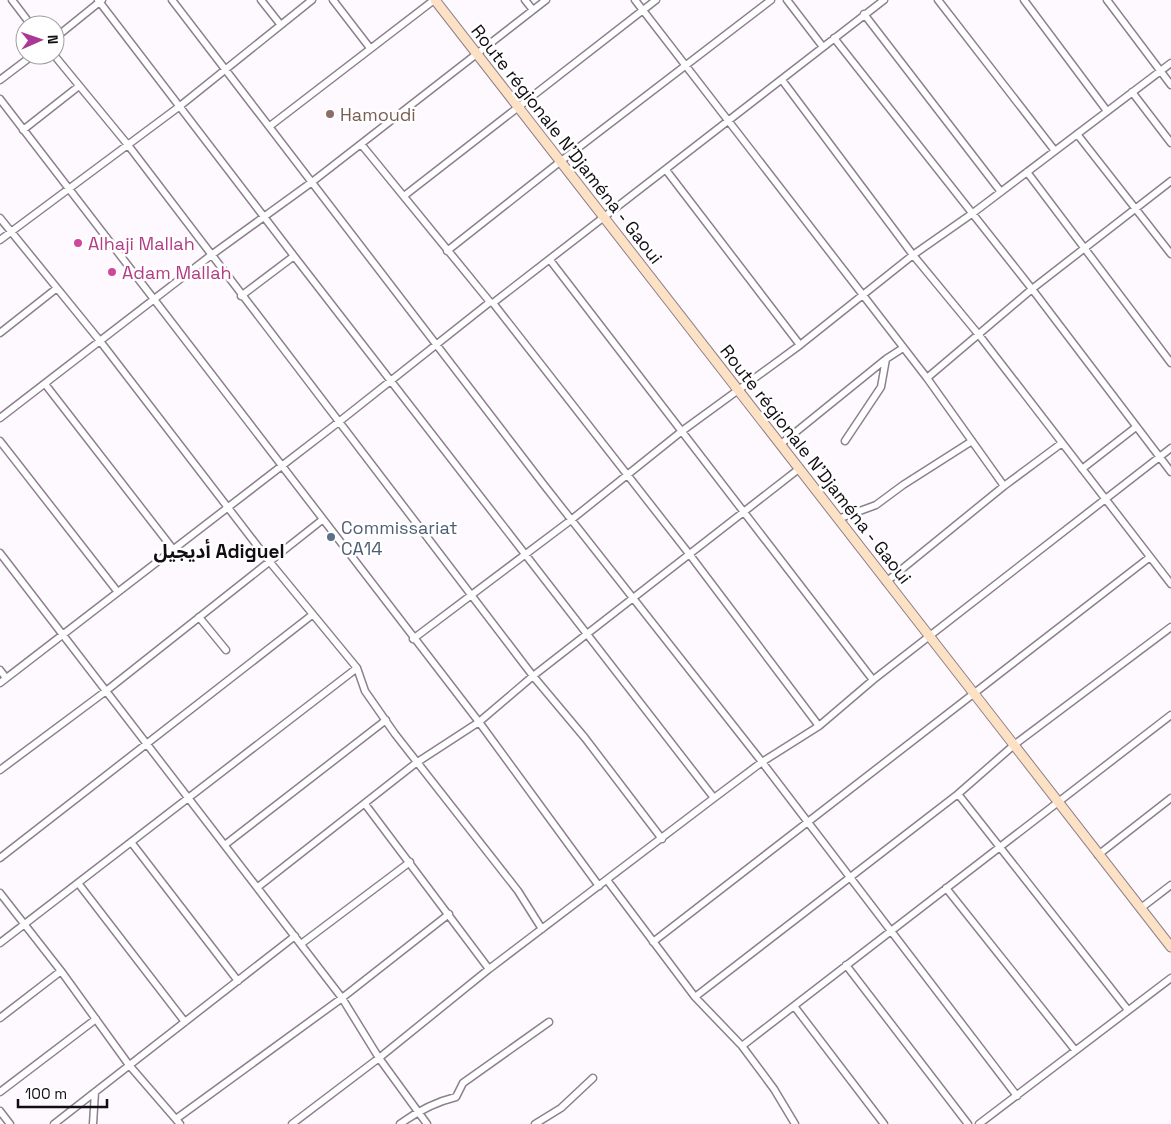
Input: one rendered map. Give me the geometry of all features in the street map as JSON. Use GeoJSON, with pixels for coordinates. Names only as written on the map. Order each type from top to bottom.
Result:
{"type":"FeatureCollection","features":[{"type":"Feature","properties":{"kind":"street"},"geometry":{"type":"LineString","coordinates":[[12,0],[23,15]]}},
{"type":"Feature","properties":{"kind":"street"},"geometry":{"type":"LineString","coordinates":[[172,0],[438,344],[571,520],[850,876],[1017,1096]]}},
{"type":"Feature","properties":{"kind":"street"},"geometry":{"type":"LineString","coordinates":[[261,0],[280,24]]}},
{"type":"Feature","properties":{"kind":"street"},"geometry":{"type":"LineString","coordinates":[[0,240],[180,106],[312,0]]}},
{"type":"Feature","properties":{"kind":"street"},"geometry":{"type":"LineString","coordinates":[[333,0],[370,48]]}},
{"type":"Feature","properties":{"kind":"street"},"geometry":{"type":"LineString","coordinates":[[270,126],[435,0]]}},
{"type":"Feature","properties":{"kind":"street","name":"Route régionale N'Djaména - Gaoui"},"geometry":{"type":"LineString","coordinates":[[435,0],[1171,947]]}},
{"type":"Feature","properties":{"kind":"street"},"geometry":{"type":"LineString","coordinates":[[525,0],[533,10]]}},
{"type":"Feature","properties":{"kind":"street"},"geometry":{"type":"LineString","coordinates":[[0,418],[210,256],[312,182],[546,0]]}},
{"type":"Feature","properties":{"kind":"street"},"geometry":{"type":"LineString","coordinates":[[635,0],[684,66],[864,295],[927,378],[1004,486]]}},
{"type":"Feature","properties":{"kind":"street"},"geometry":{"type":"LineString","coordinates":[[404,196],[656,0]]}},
{"type":"Feature","properties":{"kind":"street"},"geometry":{"type":"LineString","coordinates":[[447,251],[560,161],[771,0]]}},
{"type":"Feature","properties":{"kind":"street"},"geometry":{"type":"LineString","coordinates":[[787,0],[823,47]]}},
{"type":"Feature","properties":{"kind":"street"},"geometry":{"type":"LineString","coordinates":[[0,683],[438,344],[550,260],[884,0]]}},
{"type":"Feature","properties":{"kind":"street"},"geometry":{"type":"LineString","coordinates":[[938,0],[1055,151]]}},
{"type":"Feature","properties":{"kind":"street"},"geometry":{"type":"LineString","coordinates":[[1024,0],[1107,111]]}},
{"type":"Feature","properties":{"kind":"street"},"geometry":{"type":"LineString","coordinates":[[1107,0],[1171,84]]}},
{"type":"Feature","properties":{"kind":"street"},"geometry":{"type":"LineString","coordinates":[[65,30],[100,1],[294,256],[392,380],[714,798]]}},
{"type":"Feature","properties":{"kind":"street"},"geometry":{"type":"LineString","coordinates":[[864,14],[1001,192]]}},
{"type":"Feature","properties":{"kind":"street"},"geometry":{"type":"LineString","coordinates":[[834,38],[973,213],[1171,472]]}},
{"type":"Feature","properties":{"kind":"street"},"geometry":{"type":"LineString","coordinates":[[414,639],[571,520],[682,432],[800,345],[913,256],[973,213],[1171,63]]}},
{"type":"Feature","properties":{"kind":"street"},"geometry":{"type":"LineString","coordinates":[[0,80],[20,65]]}},
{"type":"Feature","properties":{"kind":"street"},"geometry":{"type":"LineString","coordinates":[[62,65],[128,145],[210,256],[340,421],[533,676],[585,738],[662,839]]}},
{"type":"Feature","properties":{"kind":"street"},"geometry":{"type":"LineString","coordinates":[[782,80],[913,256],[979,335],[1171,584]]}},
{"type":"Feature","properties":{"kind":"street"},"geometry":{"type":"LineString","coordinates":[[23,130],[79,86]]}},
{"type":"Feature","properties":{"kind":"street"},"geometry":{"type":"LineString","coordinates":[[1132,92],[1171,143]]}},
{"type":"Feature","properties":{"kind":"street"},"geometry":{"type":"LineString","coordinates":[[0,99],[153,301],[282,464],[322,520],[479,722],[599,886]]}},
{"type":"Feature","properties":{"kind":"street"},"geometry":{"type":"LineString","coordinates":[[1077,134],[1171,254]]}},
{"type":"Feature","properties":{"kind":"street"},"geometry":{"type":"LineString","coordinates":[[361,144],[447,251],[492,303],[690,555],[819,726]]}},
{"type":"Feature","properties":{"kind":"street"},"geometry":{"type":"LineString","coordinates":[[666,170],[800,345]]}},
{"type":"Feature","properties":{"kind":"street"},"geometry":{"type":"LineString","coordinates":[[1027,172],[1171,363]]}},
{"type":"Feature","properties":{"kind":"street"},"geometry":{"type":"LineString","coordinates":[[927,378],[1032,289],[1171,181]]}},
{"type":"Feature","properties":{"kind":"street"},"geometry":{"type":"LineString","coordinates":[[0,218],[100,341],[229,506],[269,561],[357,668],[365,691],[416,763],[518,891],[542,929]]}},
{"type":"Feature","properties":{"kind":"street"},"geometry":{"type":"LineString","coordinates":[[241,296],[294,256]]}},
{"type":"Feature","properties":{"kind":"street"},"geometry":{"type":"LineString","coordinates":[[550,260],[873,680]]}},
{"type":"Feature","properties":{"kind":"street"},"geometry":{"type":"LineString","coordinates":[[0,332],[57,288]]}},
{"type":"Feature","properties":{"kind":"street"},"geometry":{"type":"LineString","coordinates":[[781,444],[886,359],[903,348]]}},
{"type":"Feature","properties":{"kind":"street"},"geometry":{"type":"LineString","coordinates":[[845,441],[881,388],[886,359]]}},
{"type":"Feature","properties":{"kind":"street"},"geometry":{"type":"LineString","coordinates":[[45,384],[172,550]]}},
{"type":"Feature","properties":{"kind":"street"},"geometry":{"type":"LineString","coordinates":[[1082,469],[1136,428]]}},
{"type":"Feature","properties":{"kind":"street"},"geometry":{"type":"LineString","coordinates":[[0,441],[117,591]]}},
{"type":"Feature","properties":{"kind":"street"},"geometry":{"type":"LineString","coordinates":[[838,519],[876,505],[903,485],[972,441]]}},
{"type":"Feature","properties":{"kind":"street"},"geometry":{"type":"LineString","coordinates":[[886,582],[1004,486],[1062,443]]}},
{"type":"Feature","properties":{"kind":"street"},"geometry":{"type":"LineString","coordinates":[[292,1124],[379,1058],[489,969],[714,798],[762,762],[819,726],[873,680],[1171,448]]}},
{"type":"Feature","properties":{"kind":"street"},"geometry":{"type":"LineString","coordinates":[[258,887],[416,763],[479,722],[533,676],[800,468]]}},
{"type":"Feature","properties":{"kind":"street"},"geometry":{"type":"LineString","coordinates":[[0,770],[106,691],[322,520]]}},
{"type":"Feature","properties":{"kind":"street"},"geometry":{"type":"LineString","coordinates":[[0,553],[226,844],[342,998],[379,1058],[427,1124]]}},
{"type":"Feature","properties":{"kind":"street"},"geometry":{"type":"LineString","coordinates":[[652,942],[808,824],[1150,557]]}},
{"type":"Feature","properties":{"kind":"street"},"geometry":{"type":"LineString","coordinates":[[0,858],[312,615]]}},
{"type":"Feature","properties":{"kind":"street"},"geometry":{"type":"LineString","coordinates":[[199,617],[226,650]]}},
{"type":"Feature","properties":{"kind":"street"},"geometry":{"type":"LineString","coordinates":[[695,997],[958,794],[1014,745],[1171,627]]}},
{"type":"Feature","properties":{"kind":"street"},"geometry":{"type":"LineString","coordinates":[[0,943],[188,796],[357,668]]}},
{"type":"Feature","properties":{"kind":"street"},"geometry":{"type":"LineString","coordinates":[[0,670],[6,678]]}},
{"type":"Feature","properties":{"kind":"street"},"geometry":{"type":"LineString","coordinates":[[742,1046],[1171,715]]}},
{"type":"Feature","properties":{"kind":"street"},"geometry":{"type":"LineString","coordinates":[[226,844],[386,720]]}},
{"type":"Feature","properties":{"kind":"street"},"geometry":{"type":"LineString","coordinates":[[958,794],[1128,1010]]}},
{"type":"Feature","properties":{"kind":"street"},"geometry":{"type":"LineString","coordinates":[[1098,855],[1171,798]]}},
{"type":"Feature","properties":{"kind":"street"},"geometry":{"type":"LineString","coordinates":[[365,804],[489,969]]}},
{"type":"Feature","properties":{"kind":"street"},"geometry":{"type":"LineString","coordinates":[[131,842],[238,981]]}},
{"type":"Feature","properties":{"kind":"street"},"geometry":{"type":"LineString","coordinates":[[300,944],[410,862]]}},
{"type":"Feature","properties":{"kind":"street"},"geometry":{"type":"LineString","coordinates":[[607,880],[695,997],[742,1046],[774,1089],[796,1124]]}},
{"type":"Feature","properties":{"kind":"street"},"geometry":{"type":"LineString","coordinates":[[78,883],[184,1022]]}},
{"type":"Feature","properties":{"kind":"street"},"geometry":{"type":"LineString","coordinates":[[1141,908],[1171,885]]}},
{"type":"Feature","properties":{"kind":"street"},"geometry":{"type":"LineString","coordinates":[[946,888],[1076,1050]]}},
{"type":"Feature","properties":{"kind":"street"},"geometry":{"type":"LineString","coordinates":[[0,893],[61,971],[129,1065],[178,1122],[449,914]]}},
{"type":"Feature","properties":{"kind":"street"},"geometry":{"type":"LineString","coordinates":[[54,1124],[295,936]]}},
{"type":"Feature","properties":{"kind":"street"},"geometry":{"type":"LineString","coordinates":[[846,965],[968,1124]]}},
{"type":"Feature","properties":{"kind":"street"},"geometry":{"type":"LineString","coordinates":[[0,1018],[61,971]]}},
{"type":"Feature","properties":{"kind":"street"},"geometry":{"type":"LineString","coordinates":[[978,1124],[1171,978]]}},
{"type":"Feature","properties":{"kind":"street"},"geometry":{"type":"LineString","coordinates":[[794,1006],[884,1124]]}},
{"type":"Feature","properties":{"kind":"street"},"geometry":{"type":"LineString","coordinates":[[0,1092],[96,1019]]}},
{"type":"Feature","properties":{"kind":"street"},"geometry":{"type":"LineString","coordinates":[[400,1124],[418,1111],[439,1101],[456,1096],[463,1083],[549,1022]]}},
{"type":"Feature","properties":{"kind":"street"},"geometry":{"type":"LineString","coordinates":[[535,1124],[561,1108],[593,1078]]}},
{"type":"Feature","properties":{"kind":"street"},"geometry":{"type":"LineString","coordinates":[[93,1124],[95,1092]]}},
{"type":"Feature","properties":{"kind":"street"},"geometry":{"type":"LineString","coordinates":[[0,1111],[10,1124]]}},
{"type":"Feature","properties":{"kind":"place","name":"Hamoudi"},"geometry":{"type":"Point","coordinates":[330,114]}},
{"type":"Feature","properties":{"kind":"place","name":"Alhaji Mallah"},"geometry":{"type":"Point","coordinates":[78,243]}},
{"type":"Feature","properties":{"kind":"place","name":"Adam Mallah"},"geometry":{"type":"Point","coordinates":[112,272]}},
{"type":"Feature","properties":{"kind":"place","name":"Commissariat CA14"},"geometry":{"type":"Point","coordinates":[331,537]}},
{"type":"Feature","properties":{"kind":"district","name":"أديجيل Adiguel"},"geometry":{"type":"Point","coordinates":[219,551]}}]}
